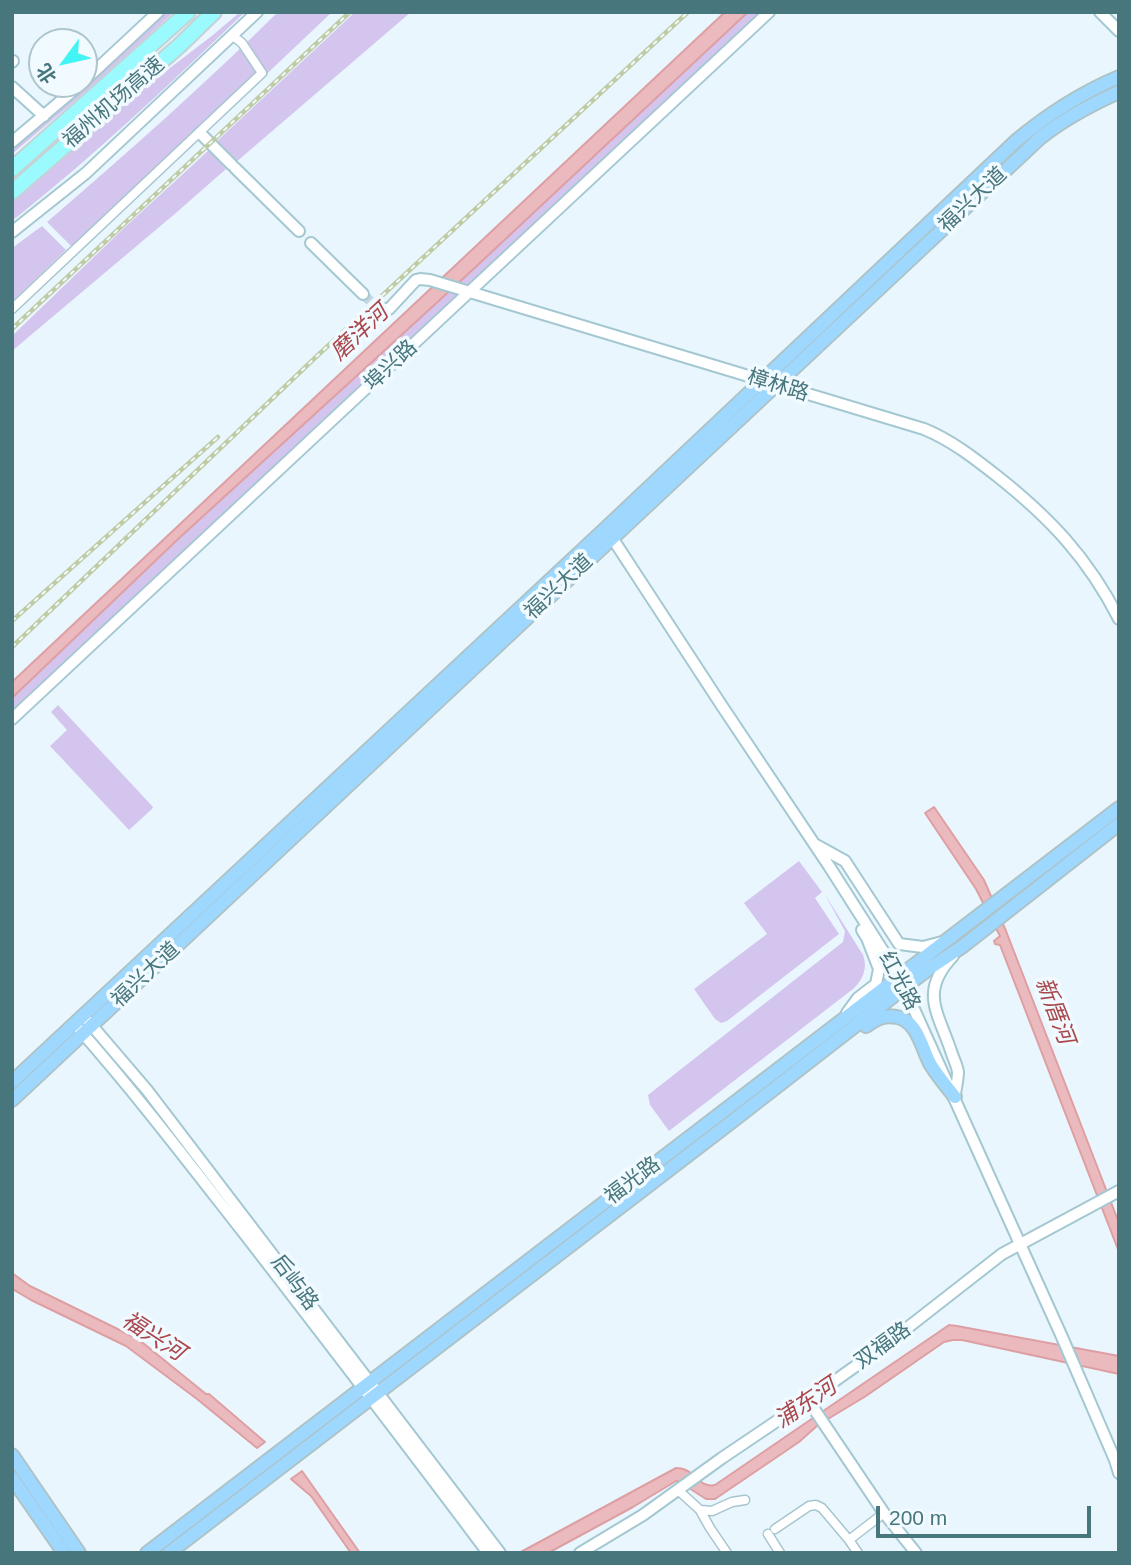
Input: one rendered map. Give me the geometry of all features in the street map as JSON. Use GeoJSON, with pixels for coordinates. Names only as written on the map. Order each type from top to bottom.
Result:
{"type":"FeatureCollection","features":[{"type":"Feature","properties":{"kind":"highway","name":"福州机场高速"},"geometry":{"type":"LineString","coordinates":[[12,169],[188,12]]}},
{"type":"Feature","properties":{"kind":"highway","name":"福州机场高速"},"geometry":{"type":"LineString","coordinates":[[12,192],[213,13]]}},
{"type":"Feature","properties":{"kind":"main road","name":"福兴大道"},"geometry":{"type":"LineString","coordinates":[[12,1100],[84,1025],[512,631],[761,380],[1016,141],[1075,98],[1119,77]]}},
{"type":"Feature","properties":{"kind":"main road","name":"福兴大道"},"geometry":{"type":"LineString","coordinates":[[609,533],[775,385],[1040,138],[1086,106],[1119,92]]}},
{"type":"Feature","properties":{"kind":"main road","name":"福光路"},"geometry":{"type":"LineString","coordinates":[[147,1553],[371,1390],[818,1055],[945,942],[1119,808]]}},
{"type":"Feature","properties":{"kind":"main road","name":"福光路"},"geometry":{"type":"LineString","coordinates":[[169,1553],[371,1390],[842,1020],[963,946],[1119,824]]}},
{"type":"Feature","properties":{"kind":"main road"},"geometry":{"type":"LineString","coordinates":[[818,1055],[849,1040],[878,1018],[903,1018],[913,1027],[930,1063],[954,1097]]}},
{"type":"Feature","properties":{"kind":"main road","name":"福兴大道"},"geometry":{"type":"LineString","coordinates":[[12,1082],[84,1025]]}},
{"type":"Feature","properties":{"kind":"main road"},"geometry":{"type":"LineString","coordinates":[[12,1455],[79,1553]]}},
{"type":"Feature","properties":{"kind":"main road"},"geometry":{"type":"LineString","coordinates":[[12,1478],[64,1553]]}},
{"type":"Feature","properties":{"kind":"street"},"geometry":{"type":"LineString","coordinates":[[98,68],[158,12]]}},
{"type":"Feature","properties":{"kind":"street"},"geometry":{"type":"LineString","coordinates":[[12,232],[86,173],[257,12]]}},
{"type":"Feature","properties":{"kind":"street","name":"埠兴路"},"geometry":{"type":"LineString","coordinates":[[12,719],[769,12]]}},
{"type":"Feature","properties":{"kind":"street"},"geometry":{"type":"LineString","coordinates":[[1100,12],[1119,31]]}},
{"type":"Feature","properties":{"kind":"street"},"geometry":{"type":"LineString","coordinates":[[12,309],[262,73],[242,43],[233,36]]}},
{"type":"Feature","properties":{"kind":"street"},"geometry":{"type":"LineString","coordinates":[[12,87],[44,116]]}},
{"type":"Feature","properties":{"kind":"street"},"geometry":{"type":"LineString","coordinates":[[12,142],[65,98]]}},
{"type":"Feature","properties":{"kind":"street"},"geometry":{"type":"LineString","coordinates":[[200,133],[299,231]]}},
{"type":"Feature","properties":{"kind":"street"},"geometry":{"type":"LineString","coordinates":[[312,243],[363,294]]}},
{"type":"Feature","properties":{"kind":"street","name":"樟林路"},"geometry":{"type":"LineString","coordinates":[[378,309],[389,309],[416,280],[430,280],[904,422],[938,435],[1016,491],[1057,529],[1096,578],[1119,620]]}},
{"type":"Feature","properties":{"kind":"street","name":"红光路"},"geometry":{"type":"LineString","coordinates":[[609,533],[815,844],[902,982],[1075,1366],[1119,1473]]}},
{"type":"Feature","properties":{"kind":"street"},"geometry":{"type":"LineString","coordinates":[[815,844],[845,861],[899,944],[923,947],[945,942]]}},
{"type":"Feature","properties":{"kind":"street"},"geometry":{"type":"LineString","coordinates":[[829,866],[835,886],[867,938],[879,969],[876,984],[858,998],[842,1020]]}},
{"type":"Feature","properties":{"kind":"street"},"geometry":{"type":"LineString","coordinates":[[954,1097],[958,1071],[934,1005],[934,989],[942,970],[963,946]]}},
{"type":"Feature","properties":{"kind":"street","name":"后屿路"},"geometry":{"type":"LineString","coordinates":[[84,1025],[135,1094],[500,1553]]}},
{"type":"Feature","properties":{"kind":"street","name":"双福路"},"geometry":{"type":"LineString","coordinates":[[580,1553],[643,1515],[808,1401],[1002,1254],[1117,1192]]}},
{"type":"Feature","properties":{"kind":"street","name":"后屿路"},"geometry":{"type":"LineString","coordinates":[[371,1390],[488,1553]]}},
{"type":"Feature","properties":{"kind":"street"},"geometry":{"type":"LineString","coordinates":[[808,1401],[884,1513],[916,1553]]}},
{"type":"Feature","properties":{"kind":"street"},"geometry":{"type":"LineString","coordinates":[[680,1489],[700,1510],[727,1553]]}},
{"type":"Feature","properties":{"kind":"street"},"geometry":{"type":"LineString","coordinates":[[700,1510],[712,1511],[732,1502],[745,1500]]}},
{"type":"Feature","properties":{"kind":"street"},"geometry":{"type":"LineString","coordinates":[[780,1553],[772,1532],[816,1504],[859,1553]]}},
{"type":"Feature","properties":{"kind":"street"},"geometry":{"type":"LineString","coordinates":[[849,1540],[884,1513]]}},
{"type":"Feature","properties":{"kind":"shaded area"},"geometry":{"type":"Polygon","coordinates":[[[163,12],[174,12],[98,81],[98,71],[163,12]]]}},
{"type":"Feature","properties":{"kind":"shaded area"},"geometry":{"type":"Polygon","coordinates":[[[240,12],[245,12],[131,120],[12,221],[12,199],[240,12]]]}},
{"type":"Feature","properties":{"kind":"shaded area"},"geometry":{"type":"Polygon","coordinates":[[[278,12],[332,12],[78,253],[47,222],[164,119],[278,12]]]}},
{"type":"Feature","properties":{"kind":"shaded area"},"geometry":{"type":"Polygon","coordinates":[[[355,12],[411,12],[235,163],[215,143],[355,12]]]}},
{"type":"Feature","properties":{"kind":"shaded area"},"geometry":{"type":"Polygon","coordinates":[[[725,12],[748,12],[466,276],[177,540],[12,698],[12,682],[725,12]]]}},
{"type":"Feature","properties":{"kind":"shaded area"},"geometry":{"type":"Polygon","coordinates":[[[748,12],[766,12],[12,717],[12,698],[177,540],[466,276],[748,12]]]}},
{"type":"Feature","properties":{"kind":"shaded area"},"geometry":{"type":"Polygon","coordinates":[[[69,98],[78,98],[12,154],[12,146],[69,98]]]}},
{"type":"Feature","properties":{"kind":"shaded area"},"geometry":{"type":"Polygon","coordinates":[[[209,150],[226,169],[12,351],[12,336],[209,150]]]}},
{"type":"Feature","properties":{"kind":"shaded area"},"geometry":{"type":"Polygon","coordinates":[[[42,226],[66,250],[12,302],[12,248],[42,226]]]}},
{"type":"Feature","properties":{"kind":"shaded area"},"geometry":{"type":"Polygon","coordinates":[[[58,705],[153,807],[129,830],[50,746],[67,730],[51,712],[58,705]]]}},
{"type":"Feature","properties":{"kind":"shaded area"},"geometry":{"type":"Polygon","coordinates":[[[934,807],[984,880],[1006,931],[1119,1223],[1119,1252],[1000,945],[995,944],[994,941],[1000,936],[976,889],[925,813],[934,807]]]}},
{"type":"Feature","properties":{"kind":"shaded area"},"geometry":{"type":"Polygon","coordinates":[[[799,861],[822,892],[815,898],[839,934],[721,1023],[715,1019],[694,989],[767,934],[744,903],[799,861]]]}},
{"type":"Feature","properties":{"kind":"shaded area"},"geometry":{"type":"Polygon","coordinates":[[[824,893],[863,955],[865,969],[859,982],[669,1131],[650,1105],[648,1095],[843,942],[845,931],[824,893]]]}},
{"type":"Feature","properties":{"kind":"shaded area"},"geometry":{"type":"Polygon","coordinates":[[[12,1273],[30,1286],[138,1339],[265,1442],[257,1448],[126,1346],[12,1289],[12,1273]]]}},
{"type":"Feature","properties":{"kind":"shaded area"},"geometry":{"type":"Polygon","coordinates":[[[949,1325],[1119,1356],[1119,1374],[962,1340],[944,1342],[866,1396],[818,1425],[799,1442],[715,1499],[706,1499],[676,1481],[548,1553],[519,1553],[676,1468],[688,1471],[705,1484],[715,1485],[949,1325]]]}},
{"type":"Feature","properties":{"kind":"shaded area"},"geometry":{"type":"Polygon","coordinates":[[[302,1471],[360,1553],[351,1553],[311,1496],[291,1479],[302,1471]]]}},
{"type":"Feature","properties":{"kind":"tunnel"},"geometry":{"type":"LineString","coordinates":[[363,294],[378,309]]}},
{"type":"Feature","properties":{"kind":"railway"},"geometry":{"type":"LineString","coordinates":[[12,329],[350,12]]}},
{"type":"Feature","properties":{"kind":"railway"},"geometry":{"type":"LineString","coordinates":[[12,647],[317,356],[688,12]]}},
{"type":"Feature","properties":{"kind":"railway"},"geometry":{"type":"LineString","coordinates":[[12,621],[218,437]]}},
{"type":"Feature","properties":{"kind":"water label","name":"磨洋河"},"geometry":{"type":"Point","coordinates":[360,333]}},
{"type":"Feature","properties":{"kind":"water label","name":"新厝河"},"geometry":{"type":"Point","coordinates":[1054,1011]}},
{"type":"Feature","properties":{"kind":"water label","name":"福兴河"},"geometry":{"type":"Point","coordinates":[153,1337]}},
{"type":"Feature","properties":{"kind":"water label","name":"浦东河"},"geometry":{"type":"Point","coordinates":[806,1404]}}]}
